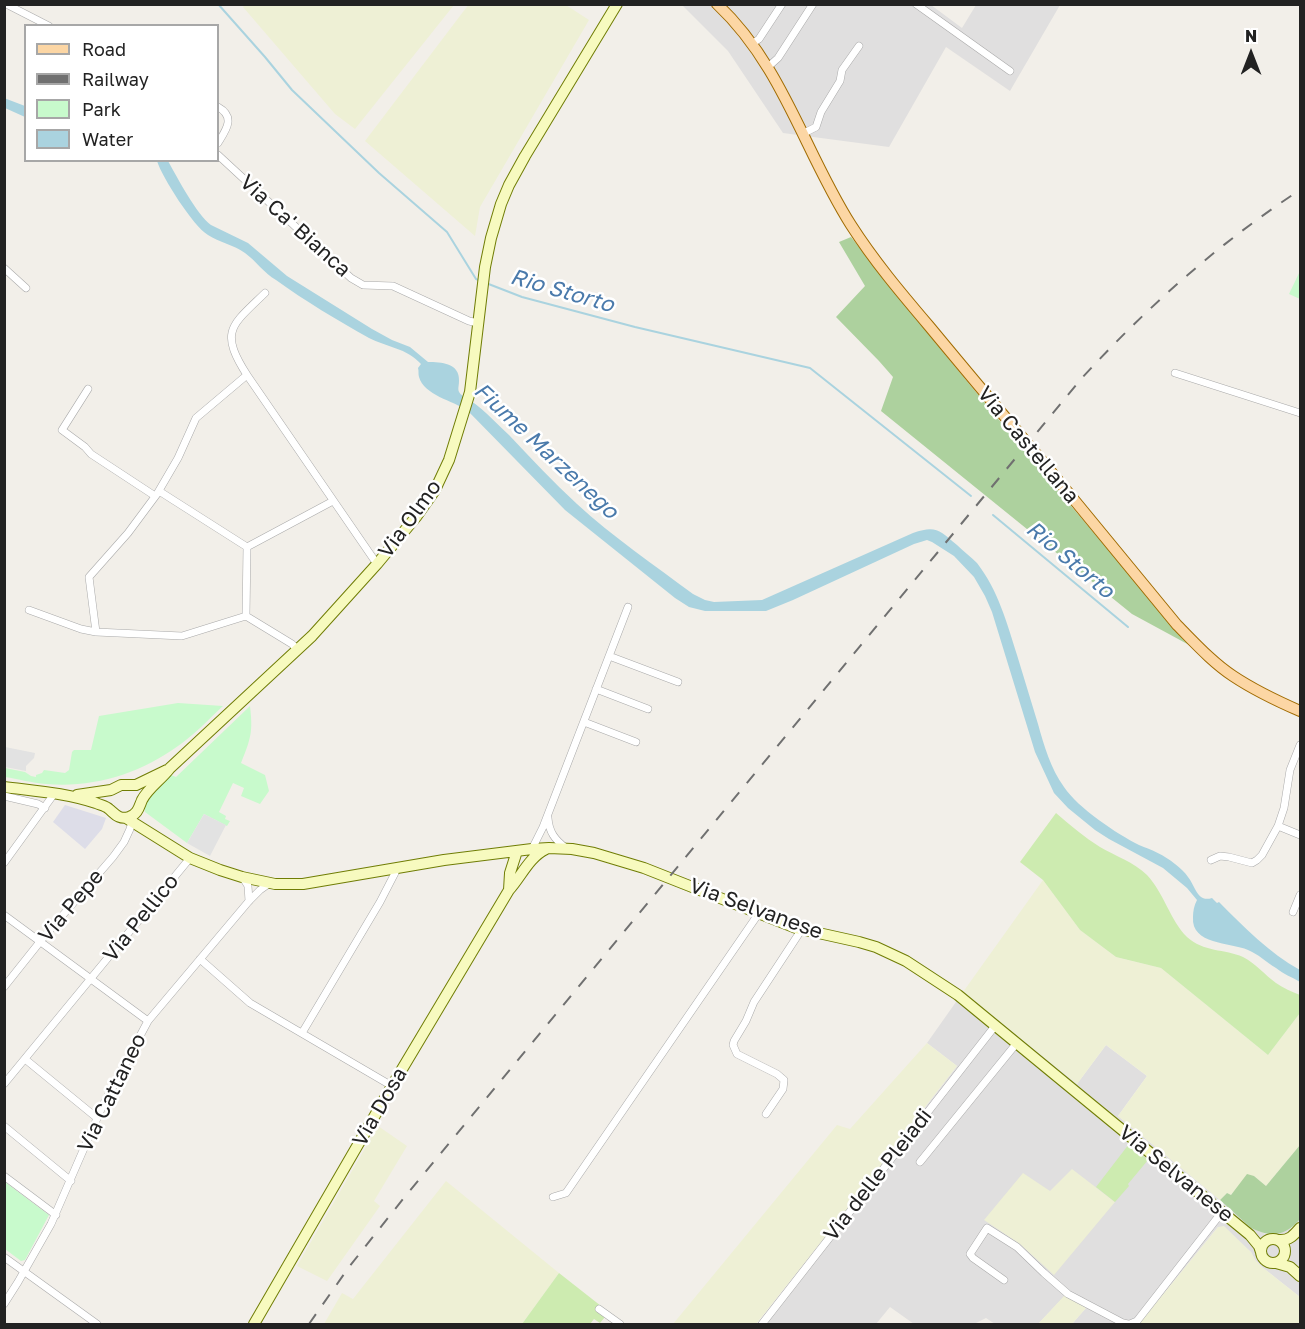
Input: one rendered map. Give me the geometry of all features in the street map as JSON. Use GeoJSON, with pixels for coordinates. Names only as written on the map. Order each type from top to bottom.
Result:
{"type":"FeatureCollection","features":[{"type":"Feature","properties":{"kind":"main road","name":"Via Castellana"},"geometry":{"type":"LineString","coordinates":[[717,4],[733,20],[768,67],[786,98],[837,201],[869,251],[902,295],[1178,625],[1208,656],[1243,682],[1300,711]]}},
{"type":"Feature","properties":{"kind":"street"},"geometry":{"type":"LineString","coordinates":[[6,4],[45,24]]}},
{"type":"Feature","properties":{"kind":"street"},"geometry":{"type":"LineString","coordinates":[[752,44],[759,39],[782,4]]}},
{"type":"Feature","properties":{"kind":"street"},"geometry":{"type":"LineString","coordinates":[[768,67],[778,58],[813,4]]}},
{"type":"Feature","properties":{"kind":"street"},"geometry":{"type":"LineString","coordinates":[[916,4],[1010,71]]}},
{"type":"Feature","properties":{"kind":"street","name":"Via Olmo"},"geometry":{"type":"LineString","coordinates":[[4,787],[91,802],[110,809],[116,816],[129,820],[170,768],[312,636],[416,517],[435,490],[449,460],[464,415],[470,392],[485,267],[501,204],[509,185],[538,134],[617,5]]}},
{"type":"Feature","properties":{"kind":"street"},"geometry":{"type":"LineString","coordinates":[[804,133],[816,127],[824,105],[838,84],[842,70],[859,46]]}},
{"type":"Feature","properties":{"kind":"street"},"geometry":{"type":"LineString","coordinates":[[219,108],[228,115],[229,123],[219,141]]}},
{"type":"Feature","properties":{"kind":"street","name":"Via Ca' Bianca"},"geometry":{"type":"LineString","coordinates":[[219,156],[363,285],[393,286],[478,326]]}},
{"type":"Feature","properties":{"kind":"street"},"geometry":{"type":"LineString","coordinates":[[4,268],[26,288]]}},
{"type":"Feature","properties":{"kind":"street"},"geometry":{"type":"LineString","coordinates":[[265,293],[233,327],[230,336],[236,357],[376,564]]}},
{"type":"Feature","properties":{"kind":"street"},"geometry":{"type":"LineString","coordinates":[[1175,373],[1300,413]]}},
{"type":"Feature","properties":{"kind":"street"},"geometry":{"type":"LineString","coordinates":[[96,632],[88,577],[128,533],[157,494],[178,458],[196,418],[247,375]]}},
{"type":"Feature","properties":{"kind":"street"},"geometry":{"type":"LineString","coordinates":[[88,389],[63,430],[91,454],[247,547]]}},
{"type":"Feature","properties":{"kind":"street"},"geometry":{"type":"LineString","coordinates":[[247,547],[333,501]]}},
{"type":"Feature","properties":{"kind":"street"},"geometry":{"type":"LineString","coordinates":[[246,616],[247,547]]}},
{"type":"Feature","properties":{"kind":"street"},"geometry":{"type":"LineString","coordinates":[[532,849],[548,816],[628,607]]}},
{"type":"Feature","properties":{"kind":"street"},"geometry":{"type":"LineString","coordinates":[[29,610],[81,629],[96,632],[182,636],[246,616],[298,650]]}},
{"type":"Feature","properties":{"kind":"street"},"geometry":{"type":"LineString","coordinates":[[609,656],[678,682]]}},
{"type":"Feature","properties":{"kind":"street"},"geometry":{"type":"LineString","coordinates":[[596,689],[648,709]]}},
{"type":"Feature","properties":{"kind":"street"},"geometry":{"type":"LineString","coordinates":[[584,722],[636,742]]}},
{"type":"Feature","properties":{"kind":"street"},"geometry":{"type":"LineString","coordinates":[[1211,860],[1220,856],[1252,863],[1262,855],[1278,826],[1286,800],[1290,770],[1300,745]]}},
{"type":"Feature","properties":{"kind":"street","name":"Via Olmo"},"geometry":{"type":"LineString","coordinates":[[59,795],[97,793],[121,785],[131,786],[170,768]]}},
{"type":"Feature","properties":{"kind":"street"},"geometry":{"type":"LineString","coordinates":[[131,786],[138,792],[140,805]]}},
{"type":"Feature","properties":{"kind":"street"},"geometry":{"type":"LineString","coordinates":[[110,809],[108,800],[111,790]]}},
{"type":"Feature","properties":{"kind":"street"},"geometry":{"type":"LineString","coordinates":[[4,863],[45,808],[59,795]]}},
{"type":"Feature","properties":{"kind":"street"},"geometry":{"type":"LineString","coordinates":[[4,796],[38,804],[45,808]]}},
{"type":"Feature","properties":{"kind":"street","name":"Via Selvanese"},"geometry":{"type":"LineString","coordinates":[[140,805],[144,820],[176,848]]}},
{"type":"Feature","properties":{"kind":"street"},"geometry":{"type":"LineString","coordinates":[[548,816],[550,830],[554,837],[568,849]]}},
{"type":"Feature","properties":{"kind":"street","name":"Via Selvanese"},"geometry":{"type":"LineString","coordinates":[[129,820],[190,858],[220,870],[265,882],[303,884],[394,868],[532,849],[568,849],[594,853],[644,868],[802,929],[859,942],[898,957],[942,983],[1250,1235],[1266,1260],[1279,1250]]}},
{"type":"Feature","properties":{"kind":"street","name":"Via Pepe"},"geometry":{"type":"LineString","coordinates":[[4,987],[113,857],[129,832],[129,820]]}},
{"type":"Feature","properties":{"kind":"street"},"geometry":{"type":"LineString","coordinates":[[1278,826],[1300,835]]}},
{"type":"Feature","properties":{"kind":"street","name":"Via Dosa"},"geometry":{"type":"LineString","coordinates":[[254,1324],[509,890],[533,857],[549,848]]}},
{"type":"Feature","properties":{"kind":"street"},"geometry":{"type":"LineString","coordinates":[[517,851],[522,863],[522,874]]}},
{"type":"Feature","properties":{"kind":"street"},"geometry":{"type":"LineString","coordinates":[[509,890],[510,873],[517,851]]}},
{"type":"Feature","properties":{"kind":"street"},"geometry":{"type":"LineString","coordinates":[[494,854],[502,860],[510,873]]}},
{"type":"Feature","properties":{"kind":"street","name":"Via Pellico"},"geometry":{"type":"LineString","coordinates":[[4,1084],[190,858]]}},
{"type":"Feature","properties":{"kind":"street"},"geometry":{"type":"LineString","coordinates":[[302,1033],[380,902],[395,873],[394,868]]}},
{"type":"Feature","properties":{"kind":"street"},"geometry":{"type":"LineString","coordinates":[[242,877],[248,886],[249,901]]}},
{"type":"Feature","properties":{"kind":"street","name":"Via Cattaneo"},"geometry":{"type":"LineString","coordinates":[[4,1304],[56,1215],[97,1118],[148,1021],[265,882]]}},
{"type":"Feature","properties":{"kind":"street"},"geometry":{"type":"LineString","coordinates":[[1293,912],[1300,895]]}},
{"type":"Feature","properties":{"kind":"street"},"geometry":{"type":"LineString","coordinates":[[553,1197],[567,1193],[759,913]]}},
{"type":"Feature","properties":{"kind":"street","name":"Via Pellico"},"geometry":{"type":"LineString","coordinates":[[4,915],[148,1021]]}},
{"type":"Feature","properties":{"kind":"street"},"geometry":{"type":"LineString","coordinates":[[766,1114],[783,1089],[784,1080],[777,1074],[737,1054],[733,1045],[754,1002],[802,929]]}},
{"type":"Feature","properties":{"kind":"street"},"geometry":{"type":"LineString","coordinates":[[200,959],[250,1003],[392,1086]]}},
{"type":"Feature","properties":{"kind":"street","name":"Via delle Pleiadi"},"geometry":{"type":"LineString","coordinates":[[762,1324],[995,1026]]}},
{"type":"Feature","properties":{"kind":"street"},"geometry":{"type":"LineString","coordinates":[[920,1162],[1016,1044]]}},
{"type":"Feature","properties":{"kind":"street"},"geometry":{"type":"LineString","coordinates":[[25,1059],[97,1118]]}},
{"type":"Feature","properties":{"kind":"street"},"geometry":{"type":"LineString","coordinates":[[4,1126],[71,1181]]}},
{"type":"Feature","properties":{"kind":"street"},"geometry":{"type":"LineString","coordinates":[[4,1176],[56,1215]]}},
{"type":"Feature","properties":{"kind":"street"},"geometry":{"type":"LineString","coordinates":[[1004,1280],[970,1254],[987,1228],[1017,1247],[1068,1294],[1129,1324],[1137,1320],[1222,1212]]}},
{"type":"Feature","properties":{"kind":"street"},"geometry":{"type":"LineString","coordinates":[[1279,1250],[1286,1240],[1300,1228]]}},
{"type":"Feature","properties":{"kind":"street","name":"Via Selvanese"},"geometry":{"type":"LineString","coordinates":[[1250,1235],[1279,1250],[1290,1267],[1300,1276]]}},
{"type":"Feature","properties":{"kind":"street"},"geometry":{"type":"LineString","coordinates":[[1262,1252],[1262,1246],[1279,1250],[1300,1235]]}},
{"type":"Feature","properties":{"kind":"street"},"geometry":{"type":"LineString","coordinates":[[4,1257],[97,1324]]}},
{"type":"Feature","properties":{"kind":"street"},"geometry":{"type":"LineString","coordinates":[[599,1309],[620,1324]]}},
{"type":"Feature","properties":{"kind":"shaded area"},"geometry":{"type":"Polygon","coordinates":[[[682,5],[931,5],[962,28],[976,5],[1060,5],[1010,91],[946,47],[889,147],[783,133],[728,51],[682,5]]]}},
{"type":"Feature","properties":{"kind":"shaded area"},"geometry":{"type":"Polygon","coordinates":[[[5,747],[35,753],[34,758],[26,766],[26,771],[5,767],[5,747]]]}},
{"type":"Feature","properties":{"kind":"shaded area"},"geometry":{"type":"Polygon","coordinates":[[[65,805],[106,818],[102,829],[85,849],[53,822],[65,805]]]}},
{"type":"Feature","properties":{"kind":"shaded area"},"geometry":{"type":"Polygon","coordinates":[[[204,814],[226,825],[210,856],[187,843],[204,814]]]}},
{"type":"Feature","properties":{"kind":"shaded area"},"geometry":{"type":"Polygon","coordinates":[[[963,992],[1077,1084],[1106,1045],[1147,1076],[1118,1116],[1251,1228],[1266,1234],[1276,1233],[1292,1228],[1300,1219],[1300,1297],[1262,1267],[1251,1252],[1218,1227],[1139,1324],[1072,1324],[1086,1308],[1065,1296],[1038,1324],[995,1324],[986,1318],[974,1324],[914,1324],[890,1307],[876,1324],[757,1324],[957,1066],[927,1043],[963,992]]]}},
{"type":"Feature","properties":{"kind":"green space"},"geometry":{"type":"Polygon","coordinates":[[[245,4],[454,5],[355,129],[335,114],[243,7],[245,4]]]}},
{"type":"Feature","properties":{"kind":"green space"},"geometry":{"type":"Polygon","coordinates":[[[469,4],[566,5],[589,20],[480,207],[475,236],[365,141],[469,4]]]}},
{"type":"Feature","properties":{"kind":"green space"},"geometry":{"type":"Polygon","coordinates":[[[851,237],[1019,444],[1191,646],[1132,614],[881,411],[893,377],[836,317],[865,286],[839,242],[851,237]]]}},
{"type":"Feature","properties":{"kind":"green space"},"geometry":{"type":"Polygon","coordinates":[[[1300,271],[1300,299],[1289,294],[1300,271]]]}},
{"type":"Feature","properties":{"kind":"green space"},"geometry":{"type":"Polygon","coordinates":[[[178,703],[223,706],[190,737],[163,756],[115,777],[64,785],[5,777],[5,768],[36,777],[44,770],[65,773],[69,770],[74,750],[91,750],[99,716],[178,703]]]}},
{"type":"Feature","properties":{"kind":"green space"},"geometry":{"type":"Polygon","coordinates":[[[250,706],[250,735],[241,763],[265,775],[269,791],[260,804],[241,796],[244,788],[233,783],[219,812],[230,821],[227,826],[204,814],[187,843],[145,812],[146,801],[171,775],[176,777],[250,706]]]}},
{"type":"Feature","properties":{"kind":"green space"},"geometry":{"type":"Polygon","coordinates":[[[1056,813],[1094,843],[1142,870],[1153,882],[1181,930],[1193,942],[1243,957],[1279,985],[1300,995],[1300,1013],[1268,1055],[1161,968],[1116,957],[1080,930],[1043,880],[1020,862],[1056,813]]]}},
{"type":"Feature","properties":{"kind":"green space"},"geometry":{"type":"Polygon","coordinates":[[[1043,880],[1080,930],[1116,957],[1161,968],[1268,1055],[1300,1013],[1300,1145],[1266,1186],[1254,1176],[1220,1200],[1118,1116],[1147,1076],[1106,1045],[1077,1084],[963,992],[1043,880]]]}},
{"type":"Feature","properties":{"kind":"green space"},"geometry":{"type":"Polygon","coordinates":[[[927,1043],[957,1066],[893,1148],[890,1155],[756,1324],[673,1324],[837,1125],[850,1129],[927,1043]]]}},
{"type":"Feature","properties":{"kind":"green space"},"geometry":{"type":"Polygon","coordinates":[[[378,1126],[407,1146],[374,1201],[380,1206],[327,1281],[297,1266],[378,1126]]]}},
{"type":"Feature","properties":{"kind":"green space"},"geometry":{"type":"Polygon","coordinates":[[[1129,1144],[1148,1160],[1115,1202],[1096,1187],[1129,1144]]]}},
{"type":"Feature","properties":{"kind":"green space"},"geometry":{"type":"Polygon","coordinates":[[[1300,1145],[1300,1219],[1295,1225],[1278,1234],[1258,1231],[1251,1228],[1220,1200],[1227,1193],[1231,1195],[1247,1174],[1254,1176],[1266,1186],[1300,1145]]]}},
{"type":"Feature","properties":{"kind":"green space"},"geometry":{"type":"Polygon","coordinates":[[[1072,1169],[1115,1202],[1054,1275],[1020,1244],[984,1220],[1023,1173],[1050,1191],[1072,1169]]]}},
{"type":"Feature","properties":{"kind":"green space"},"geometry":{"type":"Polygon","coordinates":[[[446,1181],[559,1273],[522,1324],[324,1324],[342,1293],[353,1299],[446,1181]]]}},
{"type":"Feature","properties":{"kind":"green space"},"geometry":{"type":"Polygon","coordinates":[[[5,1182],[49,1215],[25,1260],[21,1261],[5,1249],[5,1182]]]}},
{"type":"Feature","properties":{"kind":"green space"},"geometry":{"type":"Polygon","coordinates":[[[1224,1226],[1251,1252],[1262,1267],[1300,1297],[1300,1324],[1139,1324],[1218,1227],[1224,1226]]]}},
{"type":"Feature","properties":{"kind":"green space"},"geometry":{"type":"Polygon","coordinates":[[[559,1273],[601,1306],[598,1311],[605,1317],[600,1323],[594,1319],[590,1324],[522,1324],[559,1273]]]}},
{"type":"Feature","properties":{"kind":"green space"},"geometry":{"type":"Polygon","coordinates":[[[1065,1295],[1086,1308],[1072,1324],[1038,1324],[1065,1295]]]}},
{"type":"Feature","properties":{"kind":"water"},"geometry":{"type":"Polygon","coordinates":[[[4,98],[24,106],[24,117],[5,108],[4,98]]]}},
{"type":"Feature","properties":{"kind":"water","name":"Fiume Marzenego"},"geometry":{"type":"Polygon","coordinates":[[[157,162],[169,162],[194,205],[211,225],[248,243],[287,276],[372,329],[410,347],[428,362],[444,363],[453,367],[458,375],[459,393],[493,419],[577,504],[634,550],[693,594],[705,600],[714,602],[762,600],[913,533],[932,529],[946,536],[977,563],[991,584],[1009,631],[1048,757],[1059,780],[1070,795],[1109,827],[1139,845],[1162,855],[1177,866],[1187,875],[1200,896],[1219,902],[1267,948],[1300,970],[1300,982],[1252,952],[1213,941],[1198,933],[1193,917],[1197,900],[1187,888],[1163,868],[1095,830],[1054,793],[1035,752],[992,612],[974,577],[954,556],[927,540],[766,611],[705,611],[689,607],[565,510],[467,410],[427,388],[419,376],[418,368],[421,364],[409,354],[369,338],[333,317],[272,277],[245,253],[208,235],[194,222],[165,178],[157,162]]]}},
{"type":"Feature","properties":{"kind":"waterway","name":"Rio Storto"},"geometry":{"type":"LineString","coordinates":[[218,4],[292,90],[379,173],[447,232],[476,279],[481,281]]}},
{"type":"Feature","properties":{"kind":"waterway","name":"Rio Storto"},"geometry":{"type":"LineString","coordinates":[[486,283],[522,297],[635,327],[810,368],[971,496]]}},
{"type":"Feature","properties":{"kind":"waterway","name":"Rio Storto"},"geometry":{"type":"LineString","coordinates":[[993,515],[1128,627]]}},
{"type":"Feature","properties":{"kind":"railway"},"geometry":{"type":"LineString","coordinates":[[309,1324],[349,1267],[403,1199],[1081,379],[1185,277],[1270,210],[1300,190]]}}]}
